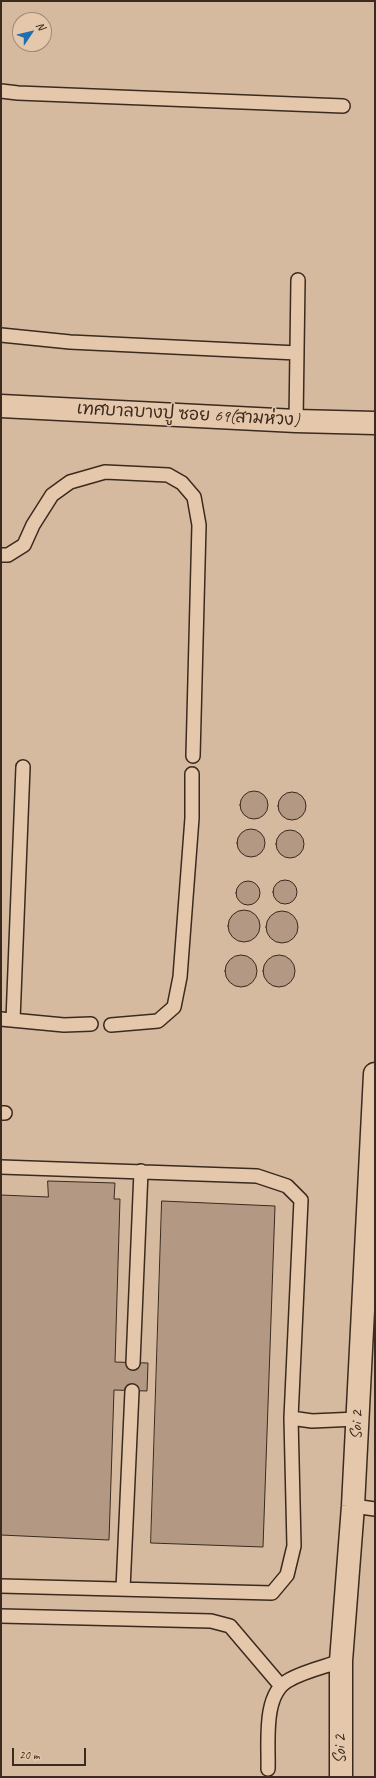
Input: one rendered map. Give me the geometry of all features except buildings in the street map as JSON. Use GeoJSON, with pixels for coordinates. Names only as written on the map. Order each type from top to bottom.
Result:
{"type":"FeatureCollection","features":[{"type":"Feature","properties":{"kind":"street","name":"เทศบาลบางปู ซอย 69(สามห่วง)"},"geometry":{"type":"LineString","coordinates":[[1,406],[296,421],[375,422]]}},
{"type":"Feature","properties":{"kind":"street","name":"Soi 2"},"geometry":{"type":"LineString","coordinates":[[341,1777],[341,1660],[353,1506],[373,1163],[375,1074]]}},
{"type":"Feature","properties":{"kind":"lane"},"geometry":{"type":"LineString","coordinates":[[1,91],[343,106]]}},
{"type":"Feature","properties":{"kind":"lane"},"geometry":{"type":"LineString","coordinates":[[296,421],[298,280]]}},
{"type":"Feature","properties":{"kind":"lane"},"geometry":{"type":"LineString","coordinates":[[1,335],[70,342],[297,353]]}},
{"type":"Feature","properties":{"kind":"lane"},"geometry":{"type":"LineString","coordinates":[[1,555],[8,555],[24,545],[33,524],[52,495],[70,482],[105,472],[168,475],[182,483],[194,497],[199,525],[193,756]]}},
{"type":"Feature","properties":{"kind":"lane"},"geometry":{"type":"LineString","coordinates":[[23,767],[7,1019],[64,1025],[91,1024]]}},
{"type":"Feature","properties":{"kind":"lane"},"geometry":{"type":"LineString","coordinates":[[111,1025],[158,1021],[174,1007],[180,977],[192,818],[192,774]]}},
{"type":"Feature","properties":{"kind":"lane"},"geometry":{"type":"LineString","coordinates":[[1,1167],[257,1176],[287,1186],[301,1200],[291,1418],[294,1546],[287,1575],[272,1593],[1,1586]]}},
{"type":"Feature","properties":{"kind":"lane"},"geometry":{"type":"LineString","coordinates":[[133,1363],[141,1171]]}},
{"type":"Feature","properties":{"kind":"lane"},"geometry":{"type":"LineString","coordinates":[[123,1589],[132,1391]]}},
{"type":"Feature","properties":{"kind":"lane"},"geometry":{"type":"LineString","coordinates":[[291,1418],[312,1421],[357,1419]]}},
{"type":"Feature","properties":{"kind":"lane"},"geometry":{"type":"LineString","coordinates":[[353,1506],[375,1509]]}},
{"type":"Feature","properties":{"kind":"lane"},"geometry":{"type":"LineString","coordinates":[[1,1616],[211,1621],[230,1626],[281,1686]]}},
{"type":"Feature","properties":{"kind":"lane"},"geometry":{"type":"LineString","coordinates":[[268,1770],[269,1714],[275,1692],[288,1680],[341,1660]]}},
{"type":"Feature","properties":{"kind":"shaded area"},"geometry":{"type":"Polygon","coordinates":[[[1,1],[375,1],[375,1777],[1,1777],[1,1]]]}}]}
